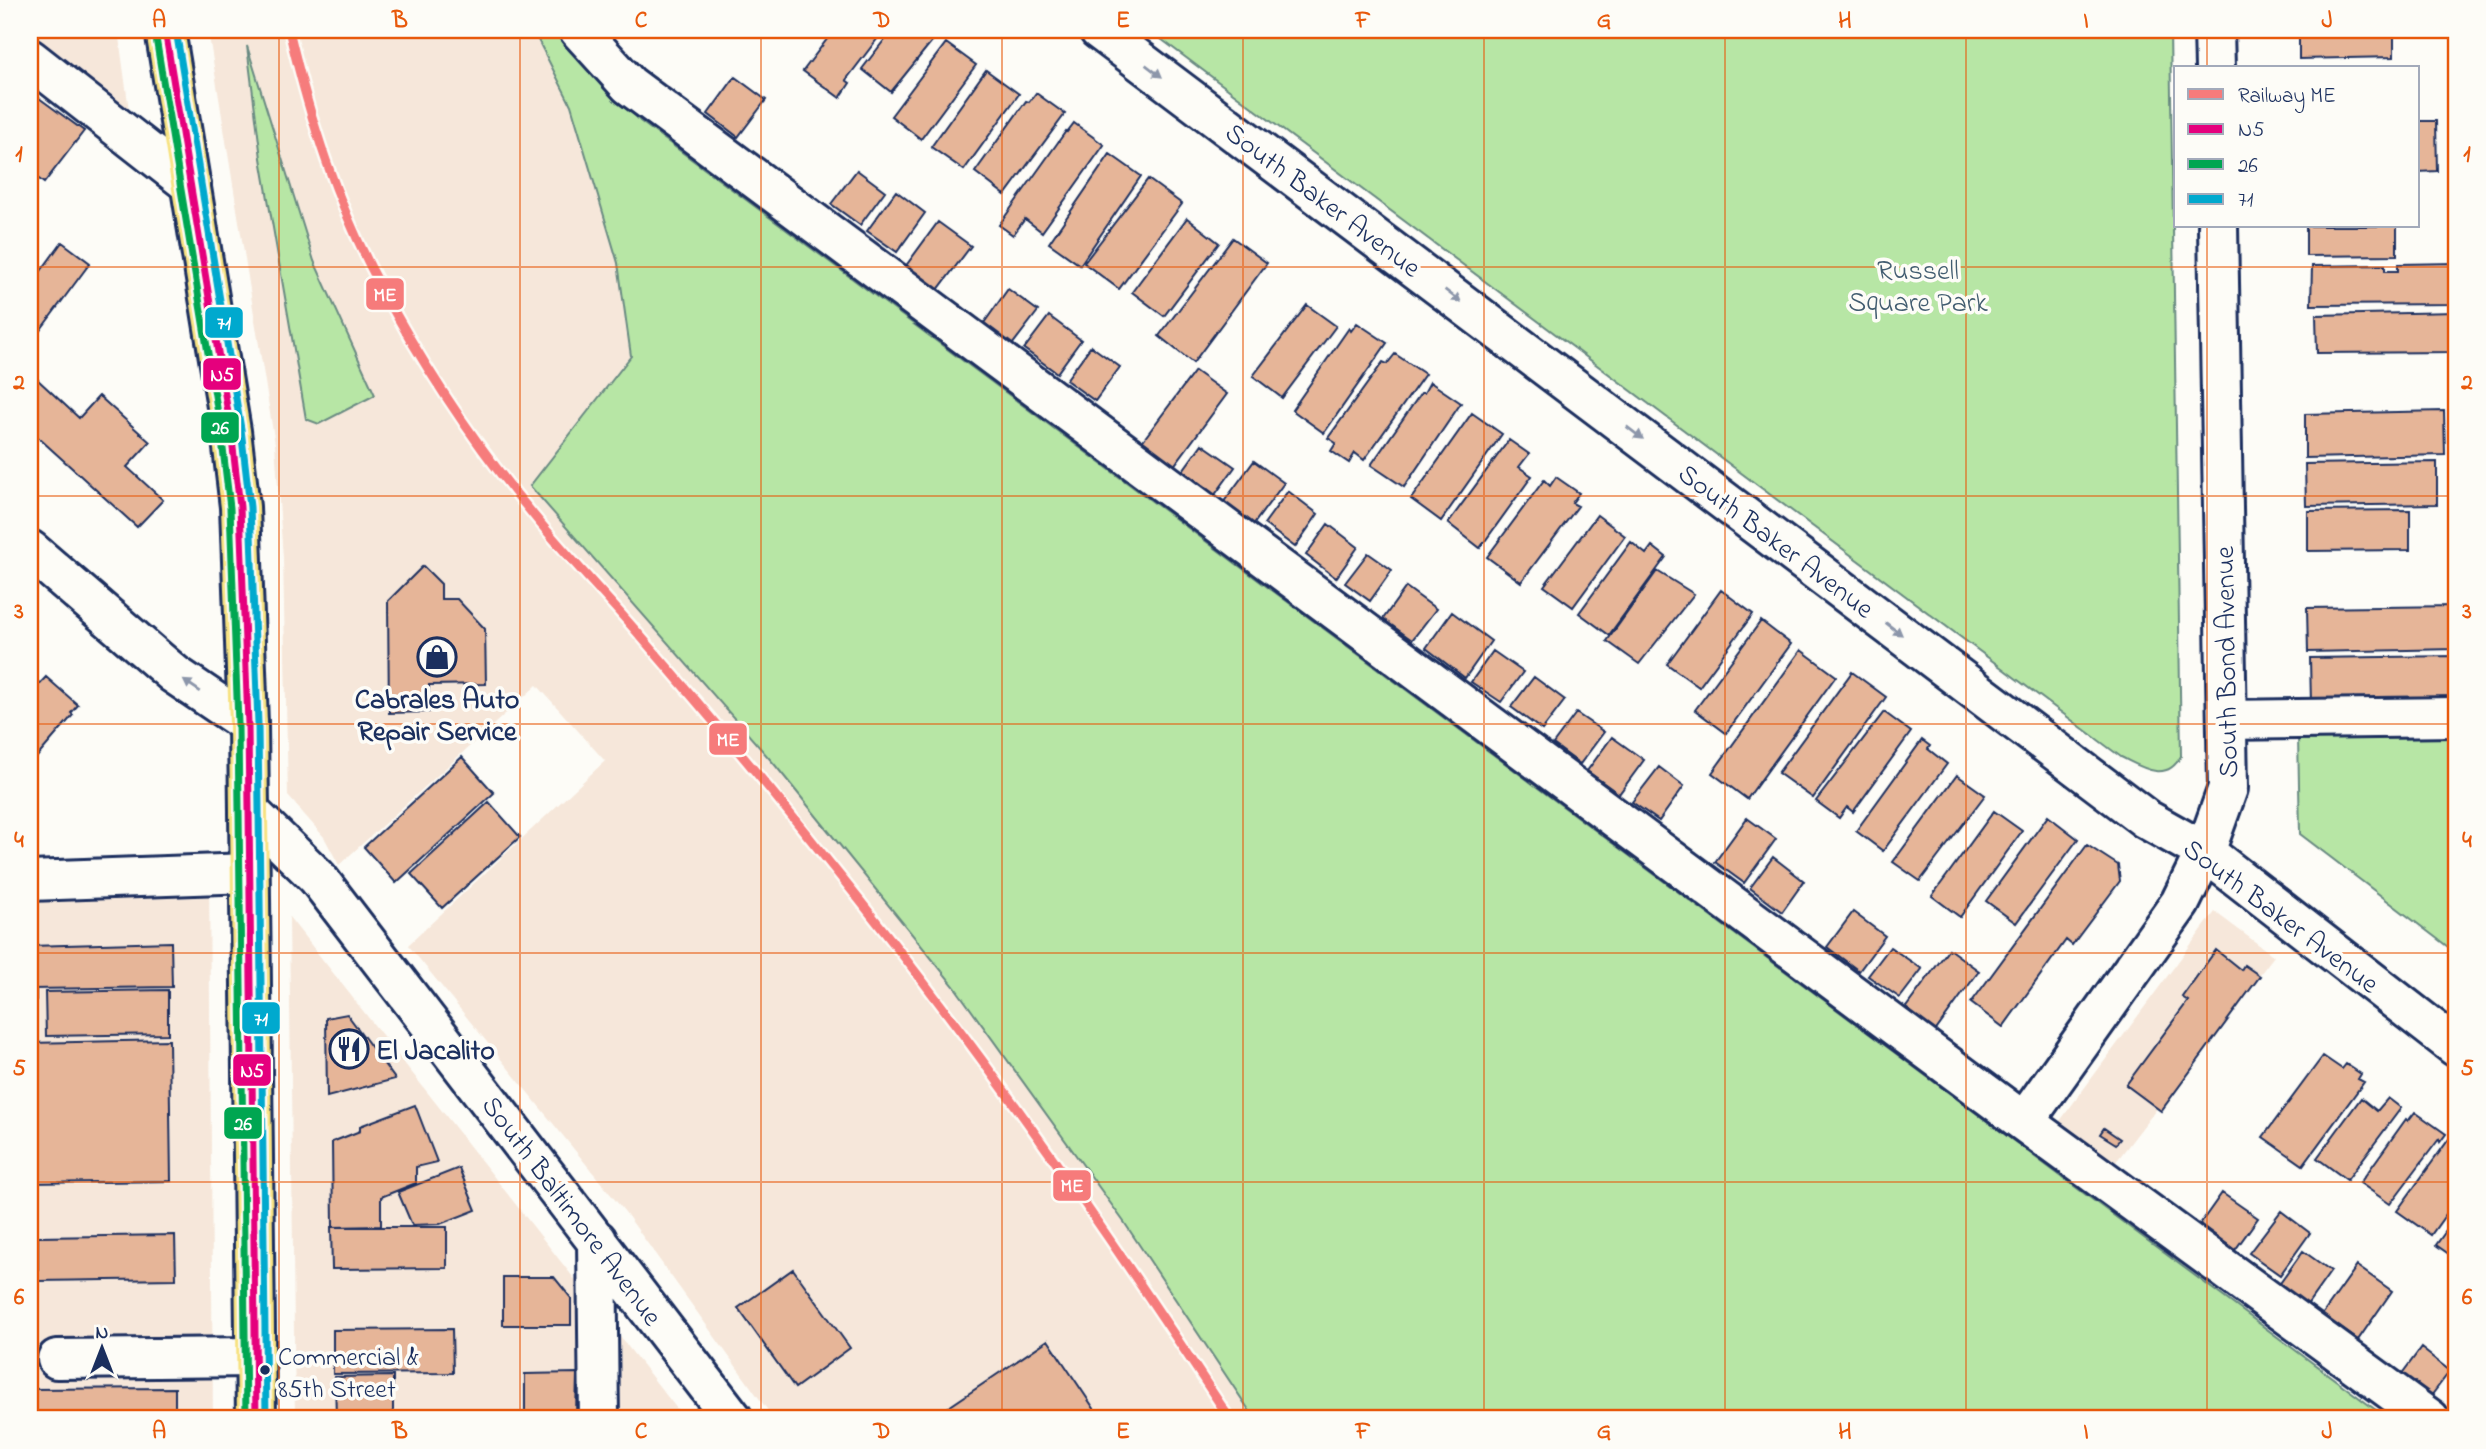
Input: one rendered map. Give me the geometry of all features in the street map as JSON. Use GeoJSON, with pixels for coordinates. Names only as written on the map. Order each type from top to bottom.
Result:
{"type":"FeatureCollection","features":[{"type":"Feature","properties":{"kind":"main road"},"geometry":{"type":"LineString","coordinates":[[164,30],[231,431],[240,507],[248,724],[256,1419]]}},
{"type":"Feature","properties":{"kind":"street"},"geometry":{"type":"LineString","coordinates":[[579,30],[629,85],[2024,1122],[2430,1419]]}},
{"type":"Feature","properties":{"kind":"street","name":"South Baker Avenue"},"geometry":{"type":"LineString","coordinates":[[1099,30],[2134,810],[2205,852],[2456,1048]]}},
{"type":"Feature","properties":{"kind":"street"},"geometry":{"type":"LineString","coordinates":[[2214,30],[2215,66]]}},
{"type":"Feature","properties":{"kind":"street"},"geometry":{"type":"LineString","coordinates":[[30,59],[191,185]]}},
{"type":"Feature","properties":{"kind":"street","name":"South Bond Avenue"},"geometry":{"type":"LineString","coordinates":[[2024,1122],[2180,903],[2205,852],[2228,788],[2218,228]]}},
{"type":"Feature","properties":{"kind":"street"},"geometry":{"type":"LineString","coordinates":[[30,550],[174,674],[248,724]]}},
{"type":"Feature","properties":{"kind":"street"},"geometry":{"type":"LineString","coordinates":[[2227,720],[2456,717]]}},
{"type":"Feature","properties":{"kind":"street","name":"South Baltimore Avenue"},"geometry":{"type":"LineString","coordinates":[[249,811],[317,877],[733,1419]]}},
{"type":"Feature","properties":{"kind":"street"},"geometry":{"type":"LineString","coordinates":[[30,881],[249,873]]}},
{"type":"Feature","properties":{"kind":"street"},"geometry":{"type":"LineString","coordinates":[[597,1240],[598,1419]]}},
{"type":"Feature","properties":{"kind":"street"},"geometry":{"type":"LineString","coordinates":[[57,1359],[255,1357]]}},
{"type":"Feature","properties":{"kind":"shaded area"},"geometry":{"type":"Polygon","coordinates":[[[30,30],[118,30],[133,139],[30,59],[30,30]]]}},
{"type":"Feature","properties":{"kind":"shaded area"},"geometry":{"type":"Polygon","coordinates":[[[208,30],[561,30],[640,121],[2034,1156],[2215,912],[2274,956],[2089,1197],[2388,1419],[774,1419],[625,1212],[408,945],[605,761],[537,685],[339,865],[324,837],[288,796],[283,558],[275,444],[208,30]]]}},
{"type":"Feature","properties":{"kind":"shaded area"},"geometry":{"type":"Polygon","coordinates":[[[209,874],[213,1419],[30,1419],[30,881],[209,874]]]}},
{"type":"Feature","properties":{"kind":"shaded area"},"geometry":{"type":"Polygon","coordinates":[[[289,917],[685,1419],[295,1419],[289,917]]]}},
{"type":"Feature","properties":{"kind":"green space"},"geometry":{"type":"Polygon","coordinates":[[[533,30],[561,30],[640,121],[2388,1419],[1255,1419],[1124,1222],[954,986],[775,765],[530,486],[631,356],[618,263],[571,105],[533,30]]]}},
{"type":"Feature","properties":{"kind":"green space","name":"Russell Square Park"},"geometry":{"type":"Polygon","coordinates":[[[1149,30],[2170,30],[2181,756],[2175,764],[2161,771],[2153,771],[2121,757],[1149,30]]]}},
{"type":"Feature","properties":{"kind":"green space"},"geometry":{"type":"Polygon","coordinates":[[[247,46],[314,261],[375,395],[319,424],[306,419],[261,158],[247,46]]]}},
{"type":"Feature","properties":{"kind":"green space"},"geometry":{"type":"Polygon","coordinates":[[[2456,733],[2456,953],[2300,834],[2298,736],[2456,733]]]}},
{"type":"Feature","properties":{"kind":"building"},"geometry":{"type":"Polygon","coordinates":[[[834,30],[884,30],[846,80],[850,83],[840,98],[803,71],[834,30]]]}},
{"type":"Feature","properties":{"kind":"building"},"geometry":{"type":"Polygon","coordinates":[[[892,30],[941,30],[891,92],[862,69],[892,30]]]}},
{"type":"Feature","properties":{"kind":"building"},"geometry":{"type":"Polygon","coordinates":[[[2299,30],[2394,30],[2394,57],[2299,59],[2299,30]]]}},
{"type":"Feature","properties":{"kind":"building"},"geometry":{"type":"Polygon","coordinates":[[[946,43],[976,65],[921,139],[891,116],[946,43]]]}},
{"type":"Feature","properties":{"kind":"building"},"geometry":{"type":"Polygon","coordinates":[[[986,70],[1019,94],[964,170],[931,147],[986,70]]]}},
{"type":"Feature","properties":{"kind":"building"},"geometry":{"type":"Polygon","coordinates":[[[735,77],[766,100],[738,137],[708,114],[735,77]]]}},
{"type":"Feature","properties":{"kind":"building"},"geometry":{"type":"Polygon","coordinates":[[[1036,93],[1065,114],[1005,195],[975,172],[1026,101],[1029,102],[1036,93]]]}},
{"type":"Feature","properties":{"kind":"building"},"geometry":{"type":"Polygon","coordinates":[[[39,98],[84,131],[44,183],[30,172],[30,111],[39,98]]]}},
{"type":"Feature","properties":{"kind":"building"},"geometry":{"type":"Polygon","coordinates":[[[2420,121],[2436,121],[2437,171],[2420,172],[2420,121]]]}},
{"type":"Feature","properties":{"kind":"building"},"geometry":{"type":"Polygon","coordinates":[[[1074,123],[1104,145],[1042,232],[1025,219],[1013,235],[999,225],[1074,123]]]}},
{"type":"Feature","properties":{"kind":"building"},"geometry":{"type":"Polygon","coordinates":[[[1110,154],[1141,176],[1080,265],[1049,243],[1110,154]]]}},
{"type":"Feature","properties":{"kind":"building"},"geometry":{"type":"Polygon","coordinates":[[[857,170],[885,191],[860,225],[831,204],[857,170]]]}},
{"type":"Feature","properties":{"kind":"building"},"geometry":{"type":"Polygon","coordinates":[[[1148,179],[1182,204],[1119,289],[1084,263],[1148,179]]]}},
{"type":"Feature","properties":{"kind":"building"},"geometry":{"type":"Polygon","coordinates":[[[896,191],[925,213],[897,252],[867,231],[896,191]]]}},
{"type":"Feature","properties":{"kind":"building"},"geometry":{"type":"Polygon","coordinates":[[[1187,218],[1219,243],[1164,316],[1132,292],[1187,218]]]}},
{"type":"Feature","properties":{"kind":"building"},"geometry":{"type":"Polygon","coordinates":[[[938,222],[971,246],[937,291],[905,267],[938,222]]]}},
{"type":"Feature","properties":{"kind":"building"},"geometry":{"type":"Polygon","coordinates":[[[2306,228],[2397,228],[2397,255],[2306,256],[2306,228]]]}},
{"type":"Feature","properties":{"kind":"building"},"geometry":{"type":"Polygon","coordinates":[[[1233,238],[1267,263],[1193,363],[1159,336],[1233,238]]]}},
{"type":"Feature","properties":{"kind":"building"},"geometry":{"type":"Polygon","coordinates":[[[62,242],[90,263],[30,344],[30,286],[62,242]]]}},
{"type":"Feature","properties":{"kind":"building"},"geometry":{"type":"Polygon","coordinates":[[[2456,263],[2456,304],[2311,305],[2312,266],[2385,265],[2385,271],[2398,271],[2398,264],[2456,263]]]}},
{"type":"Feature","properties":{"kind":"building"},"geometry":{"type":"Polygon","coordinates":[[[1008,289],[1038,311],[1012,345],[984,323],[1008,289]]]}},
{"type":"Feature","properties":{"kind":"building"},"geometry":{"type":"Polygon","coordinates":[[[1307,305],[1336,326],[1282,398],[1253,376],[1307,305]]]}},
{"type":"Feature","properties":{"kind":"building"},"geometry":{"type":"Polygon","coordinates":[[[2456,312],[2456,352],[2317,353],[2316,315],[2456,312]]]}},
{"type":"Feature","properties":{"kind":"building"},"geometry":{"type":"Polygon","coordinates":[[[1049,316],[1081,340],[1057,373],[1024,349],[1049,316]]]}},
{"type":"Feature","properties":{"kind":"building"},"geometry":{"type":"Polygon","coordinates":[[[1357,323],[1387,343],[1324,433],[1292,410],[1349,328],[1351,331],[1357,323]]]}},
{"type":"Feature","properties":{"kind":"building"},"geometry":{"type":"Polygon","coordinates":[[[1091,346],[1120,367],[1095,401],[1066,380],[1091,346]]]}},
{"type":"Feature","properties":{"kind":"building"},"geometry":{"type":"Polygon","coordinates":[[[1395,354],[1425,374],[1364,460],[1355,453],[1349,463],[1331,451],[1336,443],[1328,438],[1383,362],[1387,364],[1395,354]]]}},
{"type":"Feature","properties":{"kind":"building"},"geometry":{"type":"Polygon","coordinates":[[[1195,371],[1227,394],[1173,467],[1141,443],[1195,371]]]}},
{"type":"Feature","properties":{"kind":"building"},"geometry":{"type":"Polygon","coordinates":[[[37,379],[79,418],[99,396],[150,442],[127,467],[163,500],[137,527],[30,430],[30,386],[37,379]]]}},
{"type":"Feature","properties":{"kind":"building"},"geometry":{"type":"Polygon","coordinates":[[[1430,382],[1461,403],[1404,487],[1371,465],[1430,382]]]}},
{"type":"Feature","properties":{"kind":"building"},"geometry":{"type":"Polygon","coordinates":[[[2444,411],[2445,455],[2305,458],[2305,414],[2444,411]]]}},
{"type":"Feature","properties":{"kind":"building"},"geometry":{"type":"Polygon","coordinates":[[[1472,413],[1502,434],[1441,521],[1411,499],[1472,413]]]}},
{"type":"Feature","properties":{"kind":"building"},"geometry":{"type":"Polygon","coordinates":[[[1509,440],[1529,454],[1519,467],[1532,476],[1480,548],[1448,523],[1509,440]]]}},
{"type":"Feature","properties":{"kind":"building"},"geometry":{"type":"Polygon","coordinates":[[[1202,444],[1235,467],[1214,496],[1181,473],[1202,444]]]}},
{"type":"Feature","properties":{"kind":"building"},"geometry":{"type":"Polygon","coordinates":[[[1254,461],[1284,483],[1250,529],[1220,507],[1254,461]]]}},
{"type":"Feature","properties":{"kind":"building"},"geometry":{"type":"Polygon","coordinates":[[[2437,462],[2437,504],[2306,506],[2305,464],[2437,462]]]}},
{"type":"Feature","properties":{"kind":"building"},"geometry":{"type":"Polygon","coordinates":[[[1556,477],[1579,493],[1572,503],[1578,506],[1521,582],[1487,557],[1544,480],[1550,486],[1556,477]]]}},
{"type":"Feature","properties":{"kind":"building"},"geometry":{"type":"Polygon","coordinates":[[[1288,491],[1318,514],[1295,547],[1264,524],[1288,491]]]}},
{"type":"Feature","properties":{"kind":"building"},"geometry":{"type":"Polygon","coordinates":[[[2410,510],[2410,550],[2308,551],[2308,511],[2410,510]]]}},
{"type":"Feature","properties":{"kind":"building"},"geometry":{"type":"Polygon","coordinates":[[[1597,515],[1625,536],[1573,607],[1544,586],[1597,515]]]}},
{"type":"Feature","properties":{"kind":"building"},"geometry":{"type":"Polygon","coordinates":[[[1328,524],[1358,547],[1336,578],[1306,555],[1328,524]]]}},
{"type":"Feature","properties":{"kind":"building"},"geometry":{"type":"Polygon","coordinates":[[[1631,542],[1646,554],[1652,546],[1666,557],[1609,635],[1579,613],[1631,542]]]}},
{"type":"Feature","properties":{"kind":"building"},"geometry":{"type":"Polygon","coordinates":[[[1368,553],[1392,570],[1370,601],[1345,583],[1368,553]]]}},
{"type":"Feature","properties":{"kind":"building","name":"Cabrales Auto Repair Service"},"geometry":{"type":"Polygon","coordinates":[[[423,566],[441,584],[441,599],[457,599],[485,629],[486,684],[429,685],[429,712],[389,713],[388,601],[423,566]]]}},
{"type":"Feature","properties":{"kind":"building"},"geometry":{"type":"Polygon","coordinates":[[[1657,571],[1694,594],[1639,664],[1607,641],[1657,571]]]}},
{"type":"Feature","properties":{"kind":"building"},"geometry":{"type":"Polygon","coordinates":[[[1406,587],[1436,609],[1412,640],[1383,619],[1406,587]]]}},
{"type":"Feature","properties":{"kind":"building"},"geometry":{"type":"Polygon","coordinates":[[[1721,590],[1753,614],[1699,687],[1667,664],[1721,590]]]}},
{"type":"Feature","properties":{"kind":"building"},"geometry":{"type":"Polygon","coordinates":[[[2456,606],[2456,649],[2308,652],[2307,608],[2456,606]]]}},
{"type":"Feature","properties":{"kind":"building"},"geometry":{"type":"Polygon","coordinates":[[[1452,612],[1491,641],[1465,678],[1426,648],[1452,612]]]}},
{"type":"Feature","properties":{"kind":"building"},"geometry":{"type":"Polygon","coordinates":[[[1761,621],[1791,644],[1726,733],[1695,710],[1761,621]]]}},
{"type":"Feature","properties":{"kind":"building"},"geometry":{"type":"Polygon","coordinates":[[[1801,650],[1836,676],[1747,799],[1712,773],[1801,650]]]}},
{"type":"Feature","properties":{"kind":"building"},"geometry":{"type":"Polygon","coordinates":[[[1493,651],[1523,672],[1501,702],[1471,682],[1493,651]]]}},
{"type":"Feature","properties":{"kind":"building"},"geometry":{"type":"Polygon","coordinates":[[[2455,656],[2456,702],[2311,704],[2310,658],[2455,656]]]}},
{"type":"Feature","properties":{"kind":"building"},"geometry":{"type":"Polygon","coordinates":[[[1852,672],[1886,697],[1813,798],[1778,773],[1852,672]]]}},
{"type":"Feature","properties":{"kind":"building"},"geometry":{"type":"Polygon","coordinates":[[[46,677],[78,705],[71,713],[73,715],[30,765],[30,694],[46,677]]]}},
{"type":"Feature","properties":{"kind":"building"},"geometry":{"type":"Polygon","coordinates":[[[1534,677],[1565,700],[1542,730],[1511,707],[1534,677]]]}},
{"type":"Feature","properties":{"kind":"building"},"geometry":{"type":"Polygon","coordinates":[[[1884,712],[1911,732],[1853,812],[1847,807],[1839,818],[1816,801],[1884,712]]]}},
{"type":"Feature","properties":{"kind":"building"},"geometry":{"type":"Polygon","coordinates":[[[1576,713],[1604,732],[1580,764],[1553,744],[1576,713]]]}},
{"type":"Feature","properties":{"kind":"building"},"geometry":{"type":"Polygon","coordinates":[[[1612,737],[1644,760],[1619,794],[1587,771],[1612,737]]]}},
{"type":"Feature","properties":{"kind":"building"},"geometry":{"type":"Polygon","coordinates":[[[1922,740],[1930,746],[1928,749],[1947,764],[1883,851],[1856,831],[1922,740]]]}},
{"type":"Feature","properties":{"kind":"building"},"geometry":{"type":"Polygon","coordinates":[[[462,757],[494,793],[396,883],[364,847],[462,757]]]}},
{"type":"Feature","properties":{"kind":"building"},"geometry":{"type":"Polygon","coordinates":[[[1659,767],[1684,786],[1659,821],[1632,802],[1659,767]]]}},
{"type":"Feature","properties":{"kind":"building"},"geometry":{"type":"Polygon","coordinates":[[[1957,775],[1985,795],[1920,881],[1893,862],[1957,775]]]}},
{"type":"Feature","properties":{"kind":"building"},"geometry":{"type":"Polygon","coordinates":[[[489,802],[520,837],[442,908],[411,874],[489,802]]]}},
{"type":"Feature","properties":{"kind":"building"},"geometry":{"type":"Polygon","coordinates":[[[1994,811],[2022,831],[1960,917],[1932,896],[1994,811]]]}},
{"type":"Feature","properties":{"kind":"building"},"geometry":{"type":"Polygon","coordinates":[[[2048,816],[2078,839],[2016,923],[1986,901],[2048,816]]]}},
{"type":"Feature","properties":{"kind":"building"},"geometry":{"type":"Polygon","coordinates":[[[1747,818],[1776,839],[1744,883],[1715,862],[1747,818]]]}},
{"type":"Feature","properties":{"kind":"building"},"geometry":{"type":"Polygon","coordinates":[[[2087,845],[2118,865],[2120,881],[2072,945],[2066,940],[2003,1027],[1971,1003],[2087,845]]]}},
{"type":"Feature","properties":{"kind":"building"},"geometry":{"type":"Polygon","coordinates":[[[1773,857],[1804,881],[1782,912],[1750,888],[1773,857]]]}},
{"type":"Feature","properties":{"kind":"building"},"geometry":{"type":"Polygon","coordinates":[[[1853,912],[1885,936],[1859,971],[1827,947],[1853,912]]]}},
{"type":"Feature","properties":{"kind":"building"},"geometry":{"type":"Polygon","coordinates":[[[171,942],[172,987],[30,989],[30,946],[171,942]]]}},
{"type":"Feature","properties":{"kind":"building"},"geometry":{"type":"Polygon","coordinates":[[[1890,947],[1922,969],[1900,998],[1868,976],[1890,947]]]}},
{"type":"Feature","properties":{"kind":"building"},"geometry":{"type":"Polygon","coordinates":[[[1949,949],[1979,971],[1934,1033],[1904,1010],[1949,949]]]}},
{"type":"Feature","properties":{"kind":"building"},"geometry":{"type":"Polygon","coordinates":[[[2216,950],[2241,970],[2244,965],[2260,976],[2161,1111],[2126,1085],[2188,1001],[2182,997],[2216,950]]]}},
{"type":"Feature","properties":{"kind":"building"},"geometry":{"type":"Polygon","coordinates":[[[168,990],[168,1034],[46,1036],[45,992],[168,990]]]}},
{"type":"Feature","properties":{"kind":"building"},"geometry":{"type":"Polygon","coordinates":[[[30,991],[36,991],[36,1009],[30,1009],[30,991]]]}},
{"type":"Feature","properties":{"kind":"building","name":"El Jacalito"},"geometry":{"type":"Polygon","coordinates":[[[347,1014],[395,1079],[327,1097],[326,1018],[347,1014]]]}},
{"type":"Feature","properties":{"kind":"building"},"geometry":{"type":"Polygon","coordinates":[[[169,1040],[171,1181],[30,1183],[30,1043],[169,1040]]]}},
{"type":"Feature","properties":{"kind":"building"},"geometry":{"type":"Polygon","coordinates":[[[2323,1056],[2342,1069],[2346,1064],[2361,1074],[2358,1079],[2364,1082],[2303,1165],[2263,1137],[2323,1056]]]}},
{"type":"Feature","properties":{"kind":"building"},"geometry":{"type":"Polygon","coordinates":[[[2361,1098],[2377,1111],[2388,1098],[2401,1108],[2347,1180],[2317,1158],[2361,1098]]]}},
{"type":"Feature","properties":{"kind":"building"},"geometry":{"type":"Polygon","coordinates":[[[415,1105],[437,1162],[416,1167],[416,1183],[381,1197],[381,1226],[333,1227],[332,1142],[360,1131],[360,1126],[415,1105]]]}},
{"type":"Feature","properties":{"kind":"building"},"geometry":{"type":"Polygon","coordinates":[[[2415,1112],[2446,1134],[2440,1142],[2439,1139],[2390,1204],[2360,1183],[2406,1119],[2408,1121],[2415,1112]]]}},
{"type":"Feature","properties":{"kind":"building"},"geometry":{"type":"Polygon","coordinates":[[[2104,1128],[2120,1139],[2116,1144],[2100,1134],[2104,1128]]]}},
{"type":"Feature","properties":{"kind":"building"},"geometry":{"type":"Polygon","coordinates":[[[2449,1139],[2455,1144],[2456,1142],[2456,1200],[2431,1235],[2397,1211],[2449,1139]]]}},
{"type":"Feature","properties":{"kind":"building"},"geometry":{"type":"Polygon","coordinates":[[[459,1168],[476,1210],[440,1224],[412,1225],[398,1192],[459,1168]]]}},
{"type":"Feature","properties":{"kind":"building"},"geometry":{"type":"Polygon","coordinates":[[[2222,1193],[2258,1218],[2235,1250],[2200,1224],[2222,1193]]]}},
{"type":"Feature","properties":{"kind":"building"},"geometry":{"type":"Polygon","coordinates":[[[2281,1211],[2310,1233],[2280,1275],[2249,1253],[2281,1211]]]}},
{"type":"Feature","properties":{"kind":"building"},"geometry":{"type":"Polygon","coordinates":[[[2456,1217],[2456,1259],[2436,1245],[2456,1217]]]}},
{"type":"Feature","properties":{"kind":"building"},"geometry":{"type":"Polygon","coordinates":[[[331,1227],[447,1227],[447,1268],[332,1269],[331,1227]]]}},
{"type":"Feature","properties":{"kind":"building"},"geometry":{"type":"Polygon","coordinates":[[[175,1235],[176,1279],[38,1281],[38,1237],[175,1235]]]}},
{"type":"Feature","properties":{"kind":"building"},"geometry":{"type":"Polygon","coordinates":[[[2303,1251],[2331,1271],[2304,1309],[2276,1289],[2303,1251]]]}},
{"type":"Feature","properties":{"kind":"building"},"geometry":{"type":"Polygon","coordinates":[[[2357,1266],[2392,1291],[2358,1340],[2322,1315],[2357,1266]]]}},
{"type":"Feature","properties":{"kind":"building"},"geometry":{"type":"Polygon","coordinates":[[[793,1269],[850,1348],[795,1388],[738,1308],[793,1269]]]}},
{"type":"Feature","properties":{"kind":"building"},"geometry":{"type":"Polygon","coordinates":[[[503,1277],[554,1277],[571,1298],[571,1325],[503,1325],[503,1277]]]}},
{"type":"Feature","properties":{"kind":"building"},"geometry":{"type":"Polygon","coordinates":[[[452,1329],[453,1373],[333,1374],[333,1330],[452,1329]]]}},
{"type":"Feature","properties":{"kind":"building"},"geometry":{"type":"Polygon","coordinates":[[[1048,1340],[1101,1419],[940,1419],[937,1415],[1048,1340]]]}},
{"type":"Feature","properties":{"kind":"building"},"geometry":{"type":"Polygon","coordinates":[[[2421,1348],[2450,1371],[2428,1400],[2398,1379],[2421,1348]]]}},
{"type":"Feature","properties":{"kind":"building"},"geometry":{"type":"Polygon","coordinates":[[[577,1373],[576,1415],[525,1416],[525,1374],[577,1373]]]}},
{"type":"Feature","properties":{"kind":"building"},"geometry":{"type":"Polygon","coordinates":[[[393,1376],[393,1419],[336,1419],[335,1377],[393,1376]]]}},
{"type":"Feature","properties":{"kind":"building"},"geometry":{"type":"Polygon","coordinates":[[[175,1388],[175,1419],[30,1419],[30,1389],[175,1388]]]}},
{"type":"Feature","properties":{"kind":"rail line","name":"ME"},"geometry":{"type":"LineString","coordinates":[[289,30],[326,161],[351,224],[397,316],[452,406],[492,463],[536,518],[734,745],[882,928],[986,1065],[1086,1205],[1230,1419]]}},
{"type":"Feature","properties":{"kind":"transit line","name":"N5"},"geometry":{"type":"LineString","coordinates":[[165,30],[231,431],[240,507],[248,724],[256,1419]]}},
{"type":"Feature","properties":{"kind":"transit line","name":"71"},"geometry":{"type":"LineString","coordinates":[[176,30],[241,429],[250,507],[258,724],[266,1419]]}},
{"type":"Feature","properties":{"kind":"transit line","name":"26"},"geometry":{"type":"LineString","coordinates":[[155,32],[221,432],[230,508],[238,724],[246,1419]]}},
{"type":"Feature","properties":{"kind":"place","name":"Cabrales Auto Repair Service"},"geometry":{"type":"Point","coordinates":[437,657]}},
{"type":"Feature","properties":{"kind":"place","name":"El Jacalito"},"geometry":{"type":"Point","coordinates":[349,1049]}},
{"type":"Feature","properties":{"kind":"place","name":"Commercial & 85th Street"},"geometry":{"type":"Point","coordinates":[265,1370]}}]}
